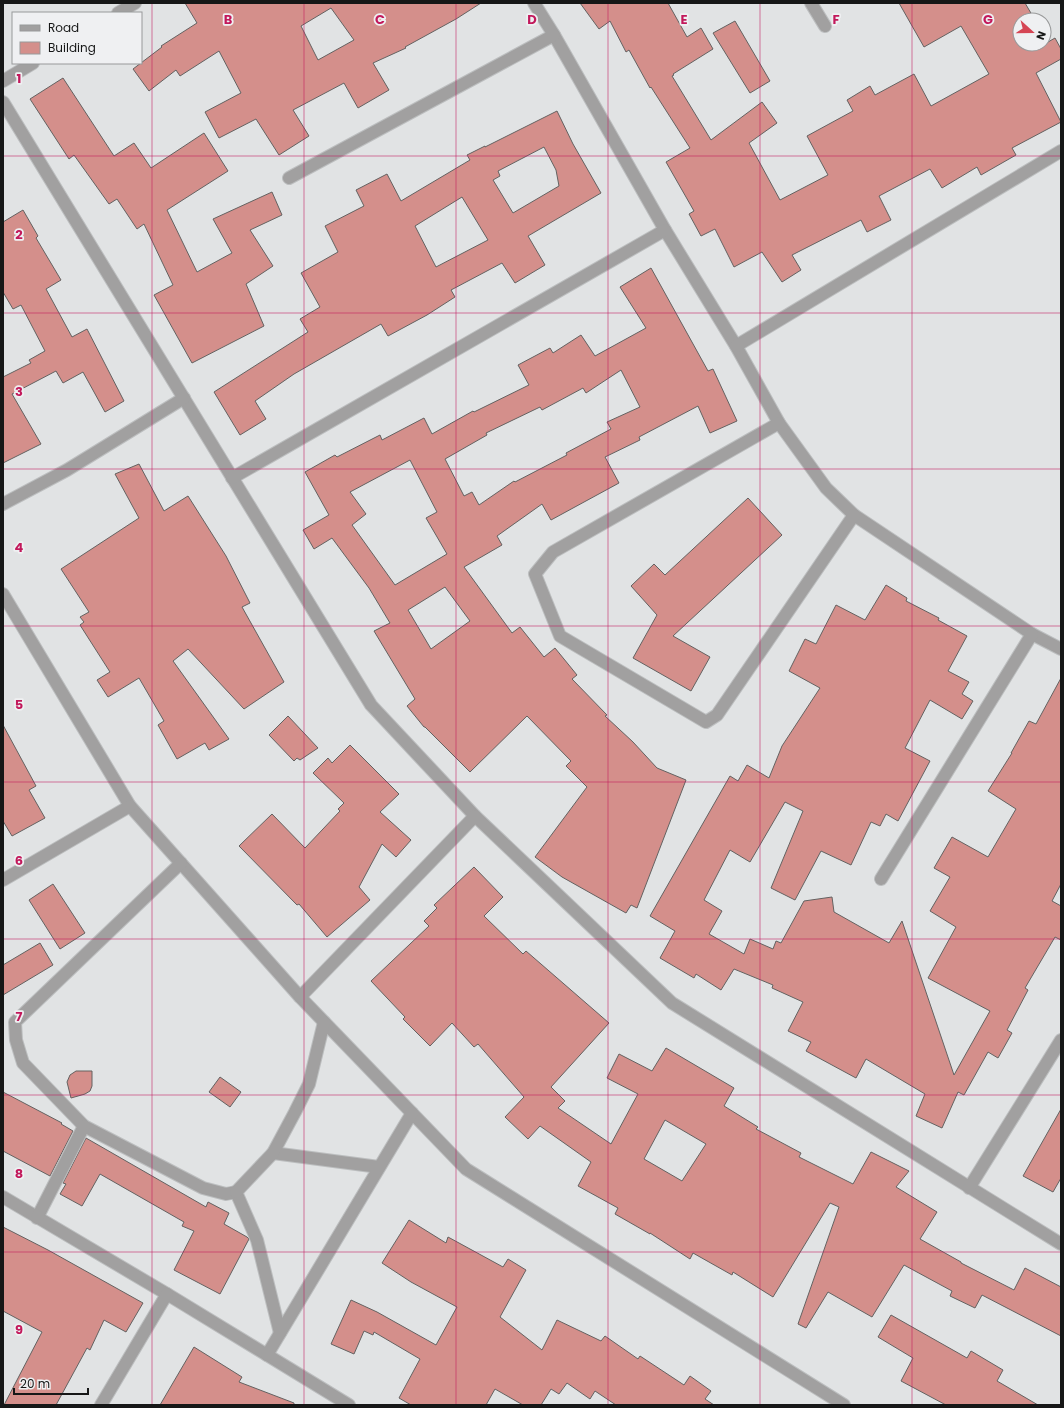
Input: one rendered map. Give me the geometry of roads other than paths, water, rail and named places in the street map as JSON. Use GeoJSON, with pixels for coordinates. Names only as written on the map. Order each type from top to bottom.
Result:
{"type":"FeatureCollection","features":[{"type":"Feature","properties":{"kind":"street"},"geometry":{"type":"LineString","coordinates":[[120,12],[136,3]]}},
{"type":"Feature","properties":{"kind":"street"},"geometry":{"type":"LineString","coordinates":[[534,3],[554,35],[665,230],[736,346],[779,423],[826,488],[854,515],[1032,634],[1061,649]]}},
{"type":"Feature","properties":{"kind":"street"},"geometry":{"type":"LineString","coordinates":[[811,3],[825,26]]}},
{"type":"Feature","properties":{"kind":"street"},"geometry":{"type":"LineString","coordinates":[[289,178],[554,35]]}},
{"type":"Feature","properties":{"kind":"street"},"geometry":{"type":"LineString","coordinates":[[3,81],[31,64]]}},
{"type":"Feature","properties":{"kind":"street"},"geometry":{"type":"LineString","coordinates":[[3,102],[371,705],[475,816],[672,1003],[1061,1244]]}},
{"type":"Feature","properties":{"kind":"street"},"geometry":{"type":"LineString","coordinates":[[736,346],[1061,151]]}},
{"type":"Feature","properties":{"kind":"street"},"geometry":{"type":"LineString","coordinates":[[232,478],[665,230]]}},
{"type":"Feature","properties":{"kind":"street"},"geometry":{"type":"LineString","coordinates":[[3,504],[67,470],[184,398]]}},
{"type":"Feature","properties":{"kind":"street"},"geometry":{"type":"LineString","coordinates":[[779,423],[553,552],[535,574],[560,636],[706,722],[717,715],[854,515]]}},
{"type":"Feature","properties":{"kind":"street"},"geometry":{"type":"LineString","coordinates":[[3,594],[130,806],[300,997],[466,1169],[844,1405]]}},
{"type":"Feature","properties":{"kind":"street"},"geometry":{"type":"LineString","coordinates":[[881,879],[1032,634]]}},
{"type":"Feature","properties":{"kind":"street"},"geometry":{"type":"LineString","coordinates":[[3,880],[130,806]]}},
{"type":"Feature","properties":{"kind":"street"},"geometry":{"type":"LineString","coordinates":[[300,997],[475,816]]}},
{"type":"Feature","properties":{"kind":"street"},"geometry":{"type":"LineString","coordinates":[[181,863],[15,1022],[16,1040],[23,1063],[84,1126],[203,1188],[226,1194],[236,1192],[273,1152],[309,1084],[324,1022]]}},
{"type":"Feature","properties":{"kind":"street"},"geometry":{"type":"LineString","coordinates":[[969,1188],[1061,1040]]}},
{"type":"Feature","properties":{"kind":"street"},"geometry":{"type":"LineString","coordinates":[[266,1355],[412,1113]]}},
{"type":"Feature","properties":{"kind":"street"},"geometry":{"type":"LineString","coordinates":[[37,1218],[84,1126]]}},
{"type":"Feature","properties":{"kind":"street"},"geometry":{"type":"LineString","coordinates":[[273,1152],[379,1167]]}},
{"type":"Feature","properties":{"kind":"street"},"geometry":{"type":"LineString","coordinates":[[236,1192],[257,1240],[280,1333]]}},
{"type":"Feature","properties":{"kind":"street"},"geometry":{"type":"LineString","coordinates":[[3,1198],[167,1294],[348,1405]]}},
{"type":"Feature","properties":{"kind":"street"},"geometry":{"type":"LineString","coordinates":[[101,1405],[167,1294]]}}]}
